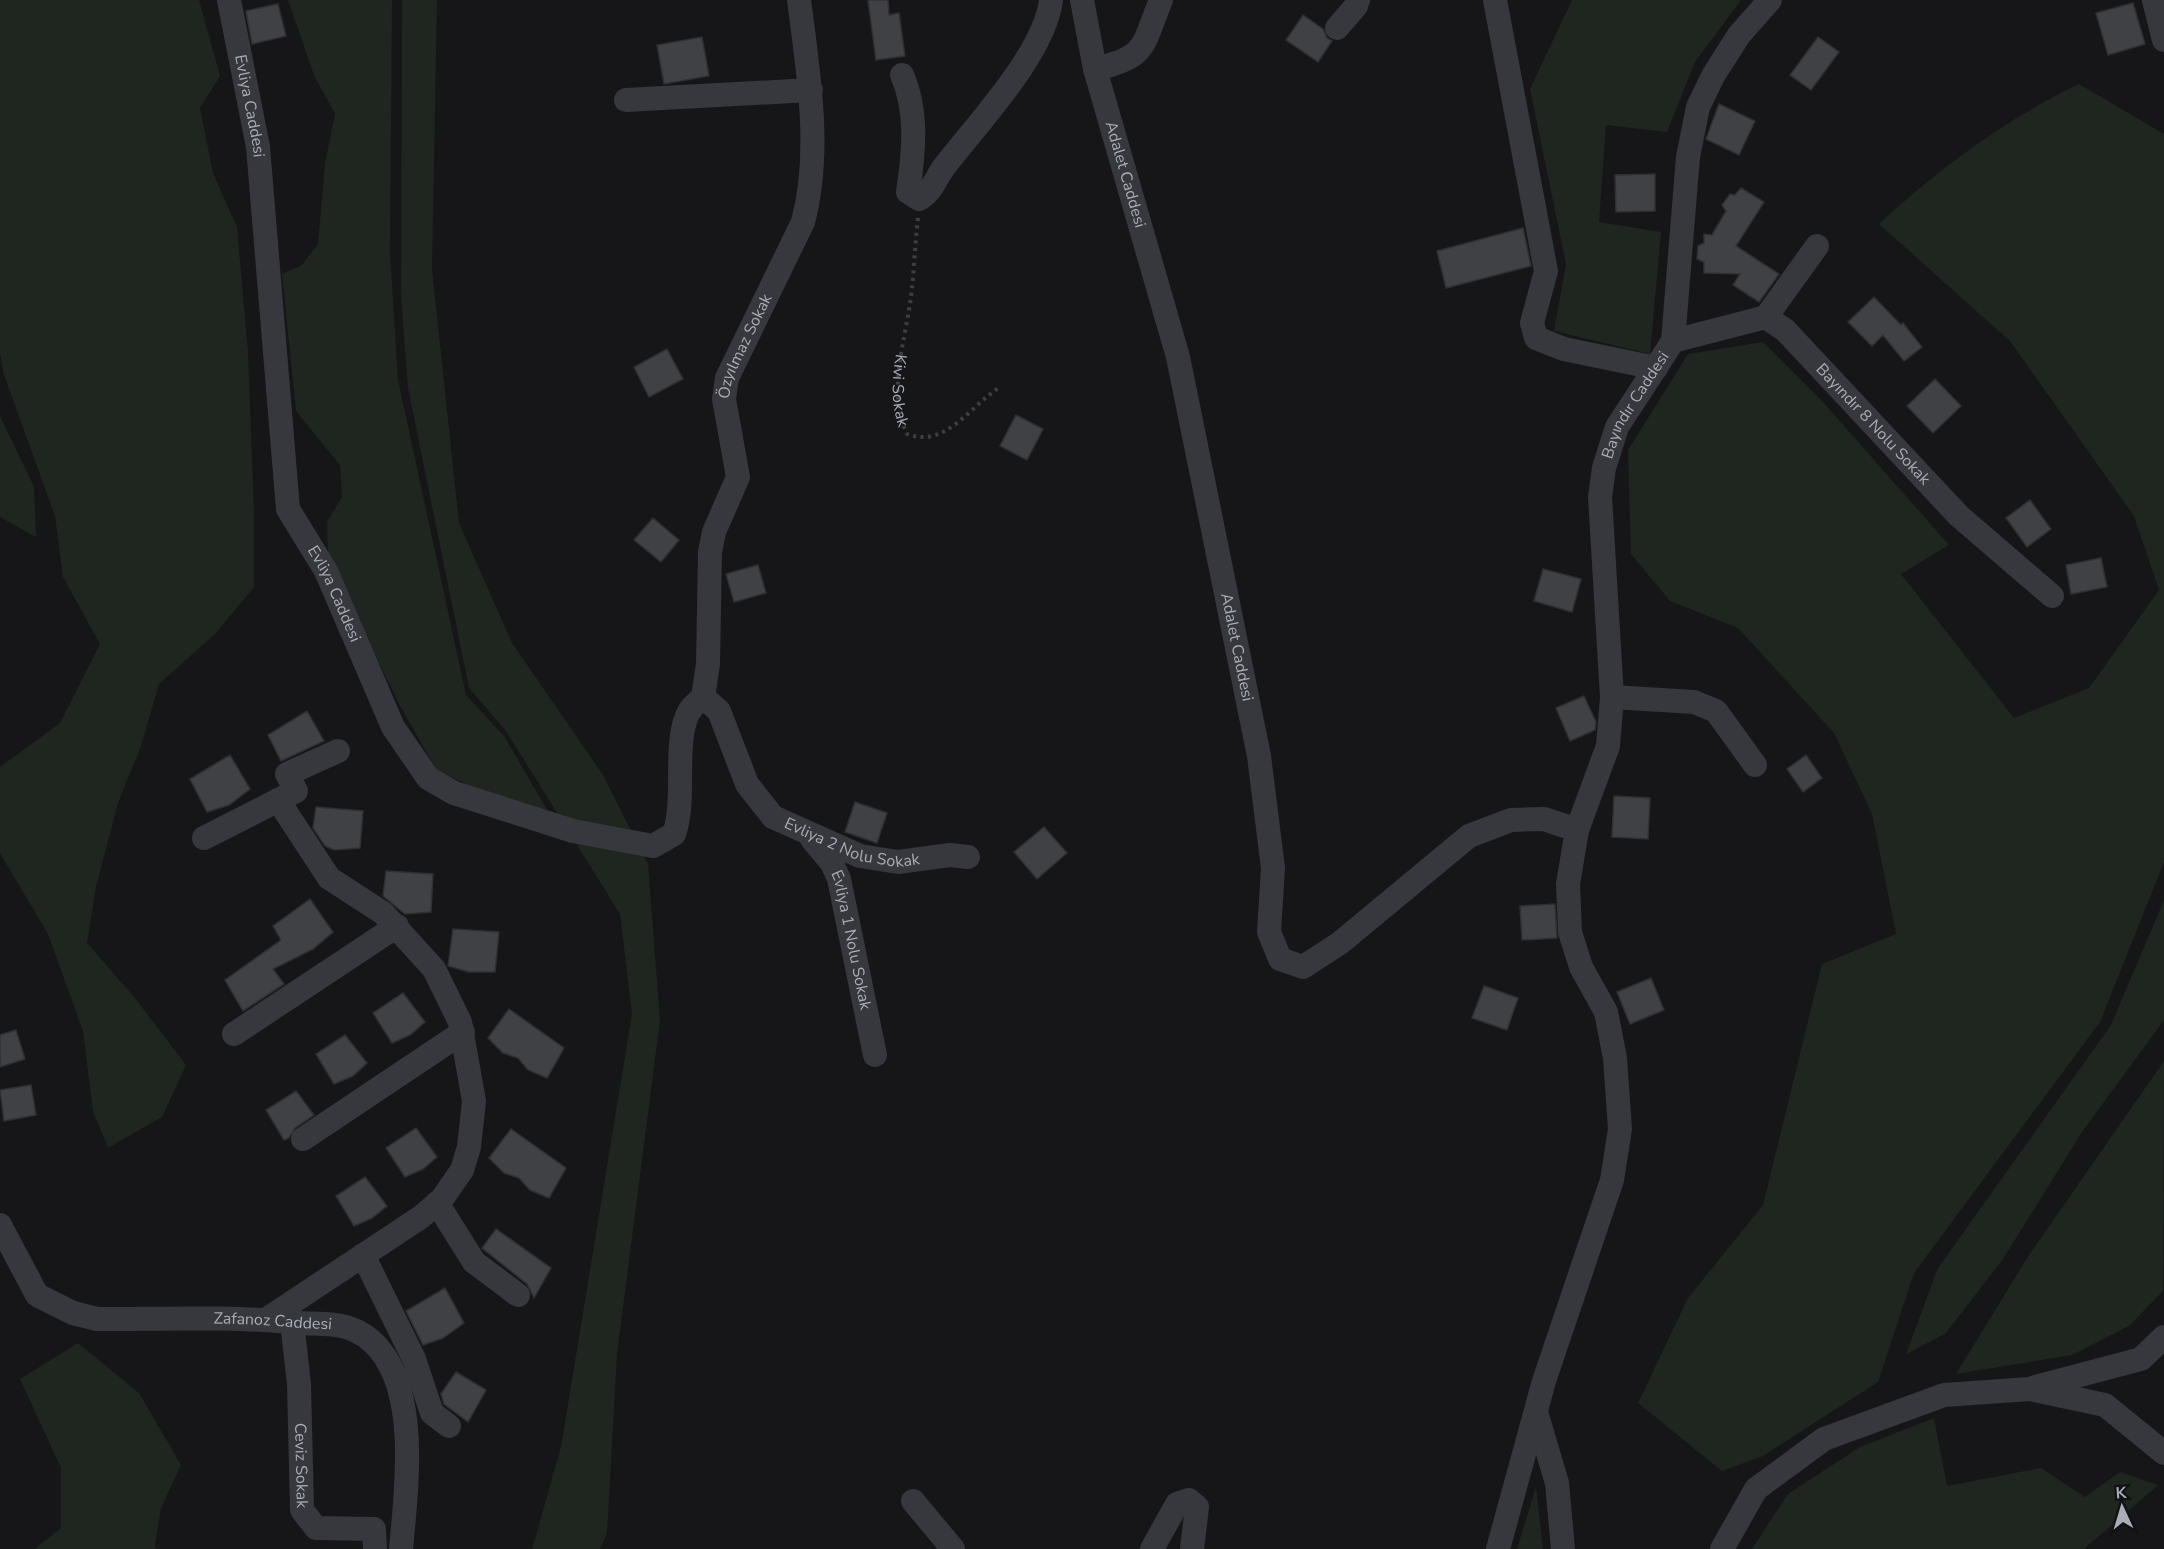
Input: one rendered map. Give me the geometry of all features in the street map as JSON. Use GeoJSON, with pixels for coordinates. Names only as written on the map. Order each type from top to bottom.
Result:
{"type":"FeatureCollection","features":[{"type":"Feature","properties":{"kind":"street","name":"Evliya Caddesi"},"geometry":{"type":"LineString","coordinates":[[229,0],[258,147],[288,509],[326,571],[399,735],[428,778],[454,793],[573,831],[653,846],[674,834],[680,819],[684,728],[690,711],[703,697]]}},
{"type":"Feature","properties":{"kind":"street","name":"Özyılmaz Sokak"},"geometry":{"type":"LineString","coordinates":[[703,697],[708,664],[710,552],[714,532],[738,477],[724,399],[727,378],[803,222],[810,195],[811,90],[799,0]]}},
{"type":"Feature","properties":{"kind":"street"},"geometry":{"type":"LineString","coordinates":[[902,75],[909,91],[914,151],[908,192],[919,199],[929,193],[943,169],[1023,63],[1049,14],[1051,0]]}},
{"type":"Feature","properties":{"kind":"street","name":"Adalet Caddesi"},"geometry":{"type":"LineString","coordinates":[[1082,0],[1095,69],[1178,357],[1259,756],[1273,868],[1269,932],[1280,959],[1303,967],[1340,943],[1469,836],[1511,820],[1544,819],[1577,830]]}},
{"type":"Feature","properties":{"kind":"street"},"geometry":{"type":"LineString","coordinates":[[1095,69],[1120,64],[1133,57],[1149,39],[1161,0]]}},
{"type":"Feature","properties":{"kind":"street"},"geometry":{"type":"LineString","coordinates":[[1337,28],[1356,6],[1358,0]]}},
{"type":"Feature","properties":{"kind":"street"},"geometry":{"type":"LineString","coordinates":[[1495,0],[1546,271],[1532,322],[1536,338],[1564,349],[1656,368]]}},
{"type":"Feature","properties":{"kind":"street","name":"Bayındır Caddesi"},"geometry":{"type":"LineString","coordinates":[[1498,1549],[1536,1412],[1612,1180],[1620,1129],[1615,1058],[1606,1012],[1581,967],[1570,932],[1568,884],[1577,830],[1608,746],[1612,697],[1600,497],[1604,468],[1617,427],[1673,341],[1688,157],[1698,107],[1713,76],[1739,35],[1770,0]]}},
{"type":"Feature","properties":{"kind":"street"},"geometry":{"type":"LineString","coordinates":[[2154,0],[2164,40]]}},
{"type":"Feature","properties":{"kind":"street"},"geometry":{"type":"LineString","coordinates":[[626,100],[811,90]]}},
{"type":"Feature","properties":{"kind":"street"},"geometry":{"type":"LineString","coordinates":[[1673,341],[1766,317],[1817,246]]}},
{"type":"Feature","properties":{"kind":"street","name":"Bayındır 8 Nolu Sokak"},"geometry":{"type":"LineString","coordinates":[[1766,317],[1785,330],[1959,516],[2052,596]]}},
{"type":"Feature","properties":{"kind":"street","name":"Evliya 2 Nolu Sokak"},"geometry":{"type":"LineString","coordinates":[[703,697],[719,711],[747,784],[758,801],[773,817],[808,835],[860,856],[898,862],[950,855],[968,857]]}},
{"type":"Feature","properties":{"kind":"street"},"geometry":{"type":"LineString","coordinates":[[1612,697],[1694,702],[1716,711],[1755,765]]}},
{"type":"Feature","properties":{"kind":"street"},"geometry":{"type":"LineString","coordinates":[[204,838],[296,791],[287,774],[338,751]]}},
{"type":"Feature","properties":{"kind":"street"},"geometry":{"type":"LineString","coordinates":[[267,1319],[421,1217],[437,1203],[462,1170],[469,1147],[474,1101],[460,1022],[434,969],[383,913],[329,878],[278,800]]}},
{"type":"Feature","properties":{"kind":"street","name":"Evliya 1 Nolu Sokak"},"geometry":{"type":"LineString","coordinates":[[808,835],[832,863],[839,879],[875,1055]]}},
{"type":"Feature","properties":{"kind":"street"},"geometry":{"type":"LineString","coordinates":[[234,1034],[397,926]]}},
{"type":"Feature","properties":{"kind":"street"},"geometry":{"type":"LineString","coordinates":[[303,1139],[463,1032]]}},
{"type":"Feature","properties":{"kind":"street"},"geometry":{"type":"LineString","coordinates":[[437,1203],[474,1262],[518,1295]]}},
{"type":"Feature","properties":{"kind":"street","name":"Zafanoz Caddesi"},"geometry":{"type":"LineString","coordinates":[[0,1226],[37,1295],[73,1313],[97,1319],[267,1319],[346,1327],[365,1335],[381,1351],[393,1373],[404,1413],[408,1458],[401,1549]]}},
{"type":"Feature","properties":{"kind":"street"},"geometry":{"type":"LineString","coordinates":[[363,1255],[414,1359],[432,1413],[449,1426]]}},
{"type":"Feature","properties":{"kind":"street","name":"Ceviz Sokak"},"geometry":{"type":"LineString","coordinates":[[292,1322],[299,1384],[303,1510],[316,1528],[374,1528],[375,1549]]}},
{"type":"Feature","properties":{"kind":"street"},"geometry":{"type":"LineString","coordinates":[[1722,1549],[1756,1489],[1824,1439],[1944,1395],[2030,1389],[2141,1359],[2164,1337]]}},
{"type":"Feature","properties":{"kind":"street"},"geometry":{"type":"LineString","coordinates":[[2030,1389],[2105,1405],[2164,1453]]}},
{"type":"Feature","properties":{"kind":"street"},"geometry":{"type":"LineString","coordinates":[[1536,1412],[1557,1483],[1563,1549]]}},
{"type":"Feature","properties":{"kind":"street"},"geometry":{"type":"LineString","coordinates":[[1152,1549],[1177,1504],[1189,1500],[1197,1507],[1192,1549]]}},
{"type":"Feature","properties":{"kind":"street"},"geometry":{"type":"LineString","coordinates":[[913,1501],[953,1549]]}},
{"type":"Feature","properties":{"kind":"path","name":"Kivi Sokak"},"geometry":{"type":"LineString","coordinates":[[919,199],[910,297],[899,371],[898,416],[907,434],[918,439],[937,437],[1000,387]]}},
{"type":"Feature","properties":{"kind":"shaded area"},"geometry":{"type":"Polygon","coordinates":[[[0,0],[199,0],[220,76],[200,108],[213,173],[237,227],[248,352],[254,513],[254,587],[215,634],[159,684],[141,746],[118,803],[96,887],[87,943],[135,998],[186,1065],[162,1117],[108,1148],[93,1111],[83,1031],[48,934],[0,853],[0,767],[60,723],[100,644],[63,577],[55,516],[4,375],[0,353],[0,0]]]}},
{"type":"Feature","properties":{"kind":"shaded area"},"geometry":{"type":"Polygon","coordinates":[[[288,0],[392,0],[390,252],[398,380],[466,695],[504,736],[549,813],[476,789],[436,769],[400,706],[341,585],[328,551],[327,522],[342,497],[340,465],[296,411],[282,274],[302,265],[318,244],[325,163],[335,114],[314,75],[288,0]]]}},
{"type":"Feature","properties":{"kind":"shaded area"},"geometry":{"type":"Polygon","coordinates":[[[402,0],[437,0],[432,269],[459,523],[512,643],[603,775],[648,864],[660,1020],[617,1354],[607,1533],[600,1549],[532,1549],[561,1447],[632,1014],[620,914],[506,731],[469,688],[408,388],[401,295],[402,0]]]}},
{"type":"Feature","properties":{"kind":"shaded area"},"geometry":{"type":"Polygon","coordinates":[[[1572,0],[1741,0],[1695,62],[1667,132],[1606,125],[1599,222],[1661,232],[1650,354],[1554,331],[1566,264],[1530,89],[1572,0]]]}},
{"type":"Feature","properties":{"kind":"shaded area"},"geometry":{"type":"Polygon","coordinates":[[[2079,84],[2164,134],[2164,862],[2100,1022],[1914,1273],[1878,1382],[1763,1456],[1722,1471],[1638,1403],[1688,1298],[1763,1205],[1822,964],[1896,934],[1872,814],[1834,733],[1738,628],[1670,601],[1631,554],[1628,450],[1688,354],[1763,342],[1823,402],[1949,545],[1901,574],[2014,718],[2089,688],[2159,590],[2134,516],[2010,341],[1879,224],[1974,146],[2025,113],[2079,84]]]}},
{"type":"Feature","properties":{"kind":"shaded area"},"geometry":{"type":"Polygon","coordinates":[[[0,416],[34,487],[36,537],[0,517],[0,416]]]}},
{"type":"Feature","properties":{"kind":"shaded area"},"geometry":{"type":"Polygon","coordinates":[[[2164,900],[2164,1020],[2082,1132],[2003,1259],[1945,1334],[1906,1354],[1938,1268],[2111,1025],[2164,900]]]}},
{"type":"Feature","properties":{"kind":"shaded area"},"geometry":{"type":"Polygon","coordinates":[[[2164,1061],[2163,1291],[2129,1326],[2072,1355],[1956,1374],[2029,1255],[2164,1061]]]}},
{"type":"Feature","properties":{"kind":"shaded area"},"geometry":{"type":"Polygon","coordinates":[[[78,1343],[139,1393],[181,1465],[161,1508],[155,1545],[157,1549],[35,1549],[61,1528],[61,1468],[20,1379],[78,1343]]]}},
{"type":"Feature","properties":{"kind":"shaded area"},"geometry":{"type":"Polygon","coordinates":[[[1934,1418],[1947,1486],[2041,1468],[2085,1497],[2120,1472],[2158,1485],[2084,1549],[1752,1549],[1788,1494],[1860,1447],[1934,1418]]]}},
{"type":"Feature","properties":{"kind":"shaded area"},"geometry":{"type":"Polygon","coordinates":[[[1536,1487],[1543,1549],[1517,1549],[1536,1487]]]}},
{"type":"Feature","properties":{"kind":"building"},"geometry":{"type":"Polygon","coordinates":[[[868,0],[888,0],[889,15],[899,13],[905,56],[876,60],[868,0]]]}},
{"type":"Feature","properties":{"kind":"building"},"geometry":{"type":"Polygon","coordinates":[[[2133,3],[2145,44],[2108,55],[2096,13],[2133,3]]]}},
{"type":"Feature","properties":{"kind":"building"},"geometry":{"type":"Polygon","coordinates":[[[278,4],[286,36],[252,44],[246,11],[278,4]]]}},
{"type":"Feature","properties":{"kind":"building"},"geometry":{"type":"Polygon","coordinates":[[[1303,15],[1323,29],[1327,38],[1332,41],[1318,62],[1286,40],[1303,15]]]}},
{"type":"Feature","properties":{"kind":"building"},"geometry":{"type":"Polygon","coordinates":[[[702,37],[709,76],[664,84],[657,45],[702,37]]]}},
{"type":"Feature","properties":{"kind":"building"},"geometry":{"type":"Polygon","coordinates":[[[1818,37],[1839,52],[1811,90],[1790,75],[1818,37]]]}},
{"type":"Feature","properties":{"kind":"building"},"geometry":{"type":"Polygon","coordinates":[[[1719,104],[1755,121],[1739,155],[1706,139],[1719,104]]]}},
{"type":"Feature","properties":{"kind":"building"},"geometry":{"type":"Polygon","coordinates":[[[1655,174],[1655,211],[1616,212],[1615,175],[1655,174]]]}},
{"type":"Feature","properties":{"kind":"building"},"geometry":{"type":"Polygon","coordinates":[[[1741,188],[1764,202],[1736,246],[1779,274],[1759,302],[1733,285],[1740,274],[1704,273],[1704,262],[1697,259],[1698,246],[1704,243],[1704,234],[1712,235],[1726,211],[1722,205],[1730,194],[1735,195],[1741,188]]]}},
{"type":"Feature","properties":{"kind":"building"},"geometry":{"type":"Polygon","coordinates":[[[1523,228],[1531,266],[1446,288],[1437,251],[1523,228]]]}},
{"type":"Feature","properties":{"kind":"building"},"geometry":{"type":"Polygon","coordinates":[[[1874,297],[1901,325],[1903,323],[1922,347],[1904,361],[1883,335],[1872,346],[1848,322],[1874,297]]]}},
{"type":"Feature","properties":{"kind":"building"},"geometry":{"type":"Polygon","coordinates":[[[667,349],[683,379],[649,397],[634,367],[667,349]]]}},
{"type":"Feature","properties":{"kind":"building"},"geometry":{"type":"Polygon","coordinates":[[[1935,379],[1961,406],[1933,433],[1907,406],[1935,379]]]}},
{"type":"Feature","properties":{"kind":"building"},"geometry":{"type":"Polygon","coordinates":[[[1016,415],[1043,429],[1027,460],[1000,446],[1016,415]]]}},
{"type":"Feature","properties":{"kind":"building"},"geometry":{"type":"Polygon","coordinates":[[[2030,500],[2051,529],[2027,547],[2006,518],[2030,500]]]}},
{"type":"Feature","properties":{"kind":"building"},"geometry":{"type":"Polygon","coordinates":[[[653,518],[679,540],[661,562],[634,540],[653,518]]]}},
{"type":"Feature","properties":{"kind":"building"},"geometry":{"type":"Polygon","coordinates":[[[2101,558],[2107,587],[2071,594],[2066,565],[2101,558]]]}},
{"type":"Feature","properties":{"kind":"building"},"geometry":{"type":"Polygon","coordinates":[[[758,565],[766,593],[734,602],[726,574],[758,565]]]}},
{"type":"Feature","properties":{"kind":"building"},"geometry":{"type":"Polygon","coordinates":[[[1543,569],[1581,579],[1572,612],[1534,601],[1543,569]]]}},
{"type":"Feature","properties":{"kind":"building"},"geometry":{"type":"Polygon","coordinates":[[[1584,696],[1596,722],[1595,730],[1570,741],[1556,708],[1584,696]]]}},
{"type":"Feature","properties":{"kind":"building"},"geometry":{"type":"Polygon","coordinates":[[[307,711],[324,741],[281,761],[268,735],[307,711]]]}},
{"type":"Feature","properties":{"kind":"building"},"geometry":{"type":"Polygon","coordinates":[[[230,755],[250,789],[229,805],[207,812],[190,779],[230,755]]]}},
{"type":"Feature","properties":{"kind":"building"},"geometry":{"type":"Polygon","coordinates":[[[1806,755],[1822,778],[1803,792],[1787,769],[1806,755]]]}},
{"type":"Feature","properties":{"kind":"building"},"geometry":{"type":"Polygon","coordinates":[[[1614,796],[1650,798],[1648,839],[1612,837],[1614,796]]]}},
{"type":"Feature","properties":{"kind":"building"},"geometry":{"type":"Polygon","coordinates":[[[855,802],[887,813],[877,843],[845,832],[855,802]]]}},
{"type":"Feature","properties":{"kind":"building"},"geometry":{"type":"Polygon","coordinates":[[[316,807],[363,811],[360,848],[334,850],[325,846],[313,828],[316,807]]]}},
{"type":"Feature","properties":{"kind":"building"},"geometry":{"type":"Polygon","coordinates":[[[1044,827],[1067,853],[1037,879],[1014,852],[1044,827]]]}},
{"type":"Feature","properties":{"kind":"building"},"geometry":{"type":"Polygon","coordinates":[[[386,871],[433,874],[431,912],[405,914],[383,896],[386,871]]]}},
{"type":"Feature","properties":{"kind":"building"},"geometry":{"type":"Polygon","coordinates":[[[310,899],[333,932],[313,949],[273,969],[284,984],[243,1011],[225,980],[281,940],[273,926],[310,899]]]}},
{"type":"Feature","properties":{"kind":"building"},"geometry":{"type":"Polygon","coordinates":[[[1555,904],[1557,938],[1522,940],[1520,906],[1555,904]]]}},
{"type":"Feature","properties":{"kind":"building"},"geometry":{"type":"Polygon","coordinates":[[[453,929],[499,932],[495,972],[469,972],[448,966],[453,929]]]}},
{"type":"Feature","properties":{"kind":"building"},"geometry":{"type":"Polygon","coordinates":[[[1651,978],[1664,1010],[1630,1024],[1617,992],[1651,978]]]}},
{"type":"Feature","properties":{"kind":"building"},"geometry":{"type":"Polygon","coordinates":[[[1484,986],[1518,998],[1507,1030],[1472,1018],[1484,986]]]}},
{"type":"Feature","properties":{"kind":"building"},"geometry":{"type":"Polygon","coordinates":[[[403,993],[425,1022],[410,1035],[392,1043],[373,1013],[403,993]]]}},
{"type":"Feature","properties":{"kind":"building"},"geometry":{"type":"Polygon","coordinates":[[[509,1009],[564,1048],[547,1078],[528,1070],[518,1058],[503,1053],[488,1038],[509,1009]]]}},
{"type":"Feature","properties":{"kind":"building"},"geometry":{"type":"Polygon","coordinates":[[[16,1030],[25,1059],[0,1067],[0,1035],[16,1030]]]}},
{"type":"Feature","properties":{"kind":"building"},"geometry":{"type":"Polygon","coordinates":[[[345,1035],[367,1063],[353,1076],[334,1084],[316,1054],[345,1035]]]}},
{"type":"Feature","properties":{"kind":"building"},"geometry":{"type":"Polygon","coordinates":[[[31,1085],[36,1115],[4,1121],[0,1090],[31,1085]]]}},
{"type":"Feature","properties":{"kind":"building"},"geometry":{"type":"Polygon","coordinates":[[[296,1091],[314,1115],[295,1128],[289,1138],[284,1140],[266,1110],[296,1091]]]}},
{"type":"Feature","properties":{"kind":"building"},"geometry":{"type":"Polygon","coordinates":[[[416,1128],[437,1157],[423,1169],[405,1177],[386,1148],[416,1128]]]}},
{"type":"Feature","properties":{"kind":"building"},"geometry":{"type":"Polygon","coordinates":[[[511,1129],[566,1168],[549,1198],[530,1190],[519,1178],[504,1173],[489,1158],[511,1129]]]}},
{"type":"Feature","properties":{"kind":"building"},"geometry":{"type":"Polygon","coordinates":[[[365,1177],[387,1206],[372,1218],[354,1226],[336,1196],[365,1177]]]}},
{"type":"Feature","properties":{"kind":"building"},"geometry":{"type":"Polygon","coordinates":[[[496,1229],[551,1268],[534,1298],[527,1284],[482,1248],[496,1229]]]}},
{"type":"Feature","properties":{"kind":"building"},"geometry":{"type":"Polygon","coordinates":[[[445,1288],[464,1323],[443,1338],[423,1345],[406,1311],[445,1288]]]}},
{"type":"Feature","properties":{"kind":"building"},"geometry":{"type":"Polygon","coordinates":[[[456,1372],[486,1390],[468,1422],[444,1404],[441,1394],[456,1372]]]}}]}
